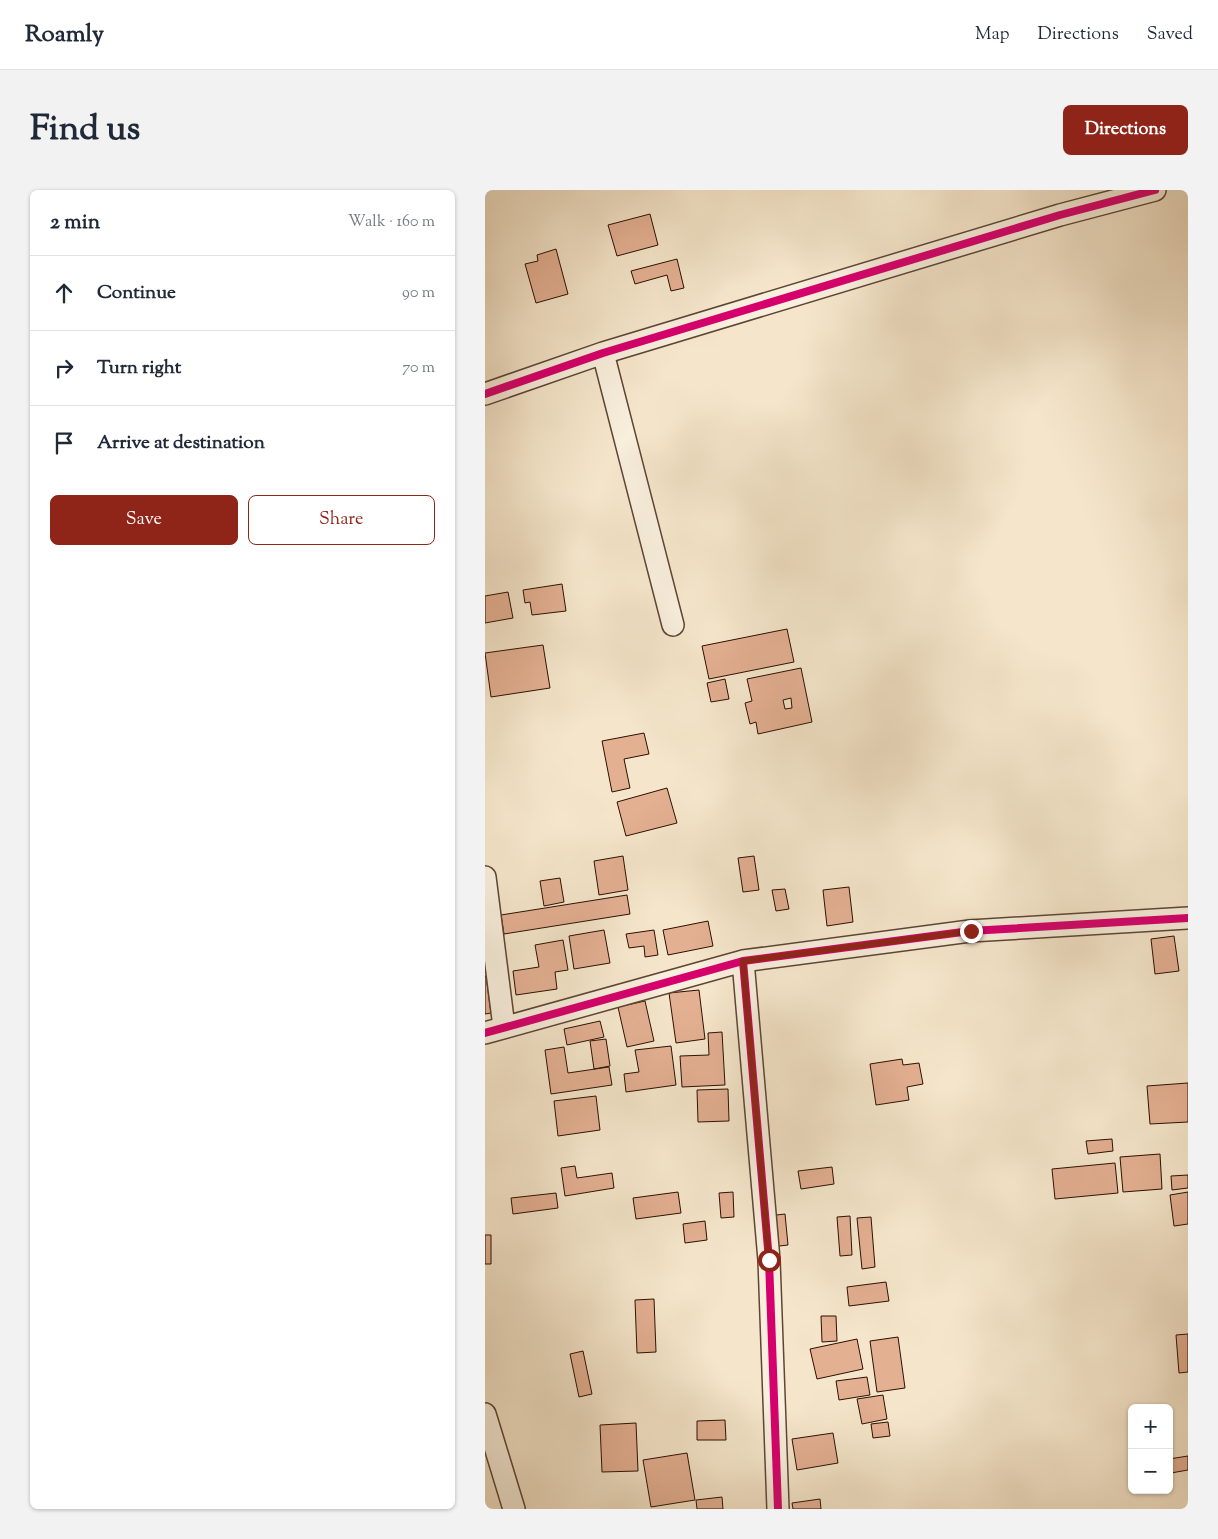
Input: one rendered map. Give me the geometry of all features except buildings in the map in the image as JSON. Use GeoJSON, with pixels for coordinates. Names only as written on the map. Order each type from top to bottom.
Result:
{"type":"FeatureCollection","features":[{"type":"Feature","properties":{"kind":"street"},"geometry":{"type":"LineString","coordinates":[[485,394],[603,354],[1060,215],[1155,190]]}},
{"type":"Feature","properties":{"kind":"street"},"geometry":{"type":"LineString","coordinates":[[603,354],[673,625]]}},
{"type":"Feature","properties":{"kind":"street"},"geometry":{"type":"LineString","coordinates":[[485,877],[495,1030],[743,961],[971,931],[1188,918]]}},
{"type":"Feature","properties":{"kind":"street"},"geometry":{"type":"LineString","coordinates":[[743,961],[769,1260],[779,1509]]}},
{"type":"Feature","properties":{"kind":"street"},"geometry":{"type":"LineString","coordinates":[[485,1414],[513,1509]]}},
{"type":"Feature","properties":{"kind":"cycle path"},"geometry":{"type":"LineString","coordinates":[[485,394],[603,353],[1060,215],[1155,190]]}},
{"type":"Feature","properties":{"kind":"cycle path"},"geometry":{"type":"LineString","coordinates":[[485,1033],[743,961],[970,931],[1188,918]]}},
{"type":"Feature","properties":{"kind":"cycle path"},"geometry":{"type":"LineString","coordinates":[[743,961],[769,1260],[778,1509]]}},
{"type":"Feature","properties":{"kind":"route"},"geometry":{"type":"LineString","coordinates":[[769,1260],[743,961],[971,931]]}}]}
